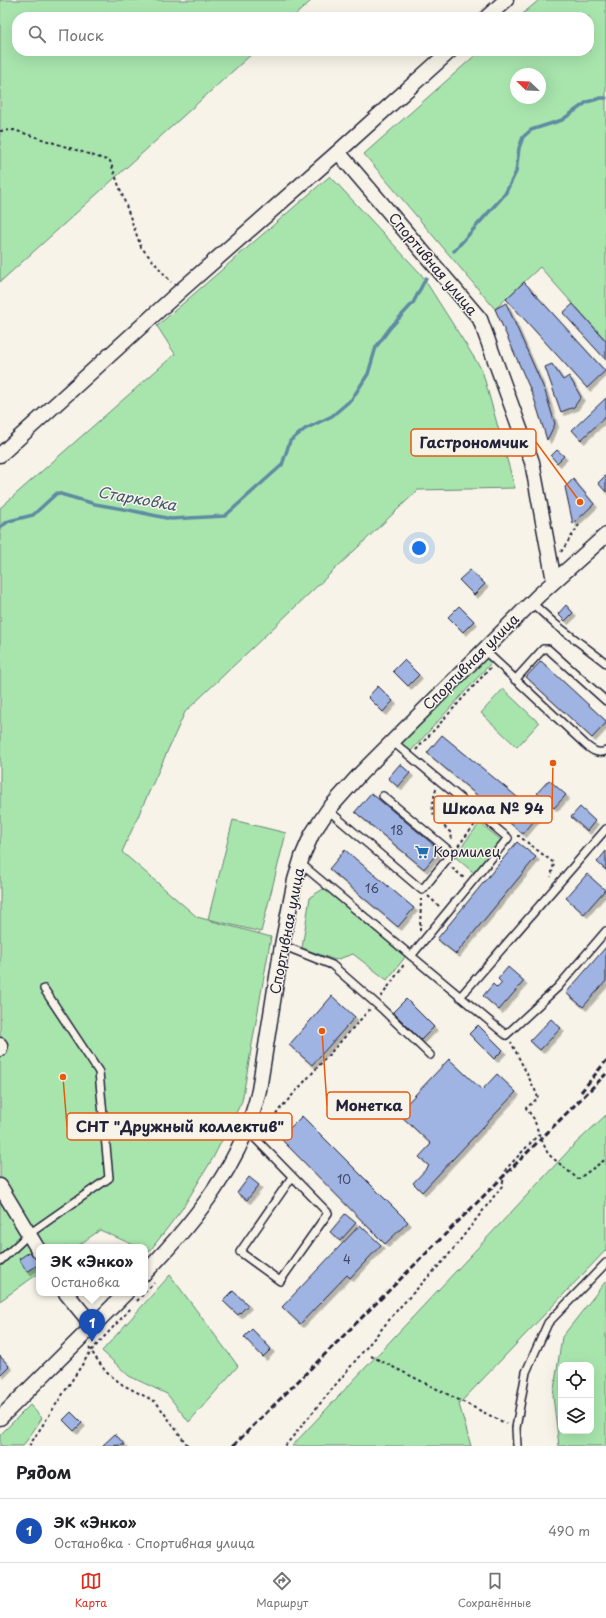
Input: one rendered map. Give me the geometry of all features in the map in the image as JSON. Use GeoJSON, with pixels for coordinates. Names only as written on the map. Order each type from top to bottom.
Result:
{"type":"FeatureCollection","features":[{"type":"Feature","properties":{"kind":"street"},"geometry":{"type":"LineString","coordinates":[[493,12],[506,0]]}},
{"type":"Feature","properties":{"kind":"street"},"geometry":{"type":"LineString","coordinates":[[0,455],[179,292],[444,56]]}},
{"type":"Feature","properties":{"kind":"street","name":"Спортивная улица"},"geometry":{"type":"LineString","coordinates":[[338,152],[480,319],[532,462],[554,581]]}},
{"type":"Feature","properties":{"kind":"street","name":"Спортивная улица"},"geometry":{"type":"LineString","coordinates":[[150,1277],[195,1218],[234,1157],[247,1130],[259,1090],[282,945],[295,880],[300,862],[312,834],[328,810],[361,773],[554,581],[606,535]]}},
{"type":"Feature","properties":{"kind":"street"},"geometry":{"type":"LineString","coordinates":[[0,1186],[36,1246]]}},
{"type":"Feature","properties":{"kind":"street"},"geometry":{"type":"LineString","coordinates":[[68,1296],[93,1326]]}},
{"type":"Feature","properties":{"kind":"street"},"geometry":{"type":"LineString","coordinates":[[0,1418],[123,1296]]}},
{"type":"Feature","properties":{"kind":"lane"},"geometry":{"type":"LineString","coordinates":[[532,603],[555,624],[603,656],[606,663]]}},
{"type":"Feature","properties":{"kind":"lane"},"geometry":{"type":"LineString","coordinates":[[515,680],[543,649],[548,649],[606,701]]}},
{"type":"Feature","properties":{"kind":"lane"},"geometry":{"type":"LineString","coordinates":[[484,650],[593,752],[600,753],[606,751]]}},
{"type":"Feature","properties":{"kind":"lane"},"geometry":{"type":"LineString","coordinates":[[392,742],[508,838],[411,956]]}},
{"type":"Feature","properties":{"kind":"lane"},"geometry":{"type":"LineString","coordinates":[[328,810],[422,890],[452,853],[384,796]]}},
{"type":"Feature","properties":{"kind":"lane"},"geometry":{"type":"LineString","coordinates":[[460,997],[606,829]]}},
{"type":"Feature","properties":{"kind":"lane"},"geometry":{"type":"LineString","coordinates":[[300,862],[506,1035],[558,987],[606,932]]}},
{"type":"Feature","properties":{"kind":"lane"},"geometry":{"type":"LineString","coordinates":[[282,945],[332,965],[430,1055]]}},
{"type":"Feature","properties":{"kind":"lane"},"geometry":{"type":"LineString","coordinates":[[0,1261],[29,1234],[109,1178],[98,1072],[44,989]]}},
{"type":"Feature","properties":{"kind":"lane"},"geometry":{"type":"LineString","coordinates":[[247,1130],[328,1213],[280,1281],[240,1252],[292,1177]]}},
{"type":"Feature","properties":{"kind":"lane"},"geometry":{"type":"LineString","coordinates":[[518,1446],[516,1428],[526,1372],[548,1323],[606,1263]]}},
{"type":"Feature","properties":{"kind":"path"},"geometry":{"type":"LineString","coordinates":[[0,131],[14,130],[110,161],[141,247],[179,292]]}},
{"type":"Feature","properties":{"kind":"path"},"geometry":{"type":"LineString","coordinates":[[410,756],[496,662]]}},
{"type":"Feature","properties":{"kind":"path"},"geometry":{"type":"LineString","coordinates":[[438,780],[432,806],[433,816],[451,833],[452,853]]}},
{"type":"Feature","properties":{"kind":"path"},"geometry":{"type":"LineString","coordinates":[[452,853],[482,816]]}},
{"type":"Feature","properties":{"kind":"path"},"geometry":{"type":"LineString","coordinates":[[508,838],[518,836],[554,863],[546,898]]}},
{"type":"Feature","properties":{"kind":"path"},"geometry":{"type":"LineString","coordinates":[[445,862],[471,883]]}},
{"type":"Feature","properties":{"kind":"path"},"geometry":{"type":"LineString","coordinates":[[422,890],[446,912]]}},
{"type":"Feature","properties":{"kind":"path"},"geometry":{"type":"LineString","coordinates":[[420,945],[422,890]]}},
{"type":"Feature","properties":{"kind":"path"},"geometry":{"type":"LineString","coordinates":[[258,1142],[279,1110],[376,1004],[411,956]]}},
{"type":"Feature","properties":{"kind":"path"},"geometry":{"type":"LineString","coordinates":[[506,1035],[516,1050],[536,1092],[538,1098],[526,1108],[534,1119],[548,1154],[578,1180],[606,1159]]}},
{"type":"Feature","properties":{"kind":"path"},"geometry":{"type":"LineString","coordinates":[[285,1446],[399,1308],[447,1256],[502,1186],[506,1170],[539,1134]]}},
{"type":"Feature","properties":{"kind":"path"},"geometry":{"type":"LineString","coordinates":[[28,1446],[91,1351],[142,1296]]}},
{"type":"Feature","properties":{"kind":"path"},"geometry":{"type":"LineString","coordinates":[[91,1351],[106,1372],[123,1385],[156,1402],[188,1446]]}},
{"type":"Feature","properties":{"kind":"path"},"geometry":{"type":"LineString","coordinates":[[371,1356],[516,1428]]}},
{"type":"Feature","properties":{"kind":"green space"},"geometry":{"type":"Polygon","coordinates":[[[0,0],[312,0],[299,12],[12,12],[12,56],[249,56],[0,282],[0,0]]]}},
{"type":"Feature","properties":{"kind":"green space"},"geometry":{"type":"Polygon","coordinates":[[[539,0],[606,0],[606,341],[540,267],[495,309],[364,154],[474,56],[594,56],[594,12],[525,12],[539,0]]]}},
{"type":"Feature","properties":{"kind":"green space"},"geometry":{"type":"Polygon","coordinates":[[[330,176],[421,274],[482,370],[515,488],[418,490],[185,712],[122,852],[197,917],[271,937],[242,1101],[213,1158],[182,1209],[149,1252],[148,1244],[131,1244],[100,1230],[80,1244],[36,1244],[36,1275],[0,1301],[0,508],[175,354],[157,326],[330,176]]]}},
{"type":"Feature","properties":{"kind":"green space"},"geometry":{"type":"Polygon","coordinates":[[[483,655],[491,663],[410,752],[397,742],[483,655]]]}},
{"type":"Feature","properties":{"kind":"green space"},"geometry":{"type":"Polygon","coordinates":[[[503,689],[539,723],[517,747],[481,713],[503,689]]]}},
{"type":"Feature","properties":{"kind":"green space"},"geometry":{"type":"Polygon","coordinates":[[[233,820],[286,833],[261,932],[208,919],[233,820]]]}},
{"type":"Feature","properties":{"kind":"green space"},"geometry":{"type":"Polygon","coordinates":[[[480,823],[501,840],[474,873],[454,856],[480,823]]]}},
{"type":"Feature","properties":{"kind":"green space"},"geometry":{"type":"Polygon","coordinates":[[[325,888],[406,956],[387,980],[353,954],[335,960],[302,948],[310,897],[325,888]]]}},
{"type":"Feature","properties":{"kind":"green space"},"geometry":{"type":"Polygon","coordinates":[[[606,1115],[606,1250],[459,1404],[471,1446],[292,1446],[574,1145],[606,1115]]]}},
{"type":"Feature","properties":{"kind":"green space"},"geometry":{"type":"Polygon","coordinates":[[[170,1275],[238,1366],[189,1422],[167,1394],[129,1376],[102,1351],[170,1275]]]}},
{"type":"Feature","properties":{"kind":"green space"},"geometry":{"type":"Polygon","coordinates":[[[606,1281],[606,1446],[559,1446],[553,1396],[558,1363],[558,1434],[594,1434],[594,1362],[558,1362],[562,1337],[606,1281]]]}},
{"type":"Feature","properties":{"kind":"green space"},"geometry":{"type":"Polygon","coordinates":[[[30,1405],[42,1418],[23,1446],[0,1446],[0,1435],[30,1405]]]}},
{"type":"Feature","properties":{"kind":"building"},"geometry":{"type":"Polygon","coordinates":[[[524,282],[605,371],[587,388],[506,299],[524,282]]]}},
{"type":"Feature","properties":{"kind":"building"},"geometry":{"type":"Polygon","coordinates":[[[506,303],[545,391],[555,424],[547,440],[534,398],[495,309],[506,303]]]}},
{"type":"Feature","properties":{"kind":"building"},"geometry":{"type":"Polygon","coordinates":[[[573,304],[606,341],[606,360],[563,313],[573,304]]]}},
{"type":"Feature","properties":{"kind":"building"},"geometry":{"type":"Polygon","coordinates":[[[552,364],[563,380],[569,376],[581,397],[574,407],[561,412],[545,367],[552,364]]]}},
{"type":"Feature","properties":{"kind":"building"},"geometry":{"type":"Polygon","coordinates":[[[606,398],[606,416],[581,440],[572,430],[606,398]]]}},
{"type":"Feature","properties":{"kind":"building"},"geometry":{"type":"Polygon","coordinates":[[[557,450],[564,456],[557,463],[551,456],[557,450]]]}},
{"type":"Feature","properties":{"kind":"building"},"geometry":{"type":"Polygon","coordinates":[[[606,475],[606,492],[598,483],[606,475]]]}},
{"type":"Feature","properties":{"kind":"building"},"geometry":{"type":"Polygon","coordinates":[[[573,479],[594,504],[573,524],[565,487],[573,479]]]}},
{"type":"Feature","properties":{"kind":"building"},"geometry":{"type":"Polygon","coordinates":[[[470,570],[485,584],[474,595],[459,580],[470,570]]]}},
{"type":"Feature","properties":{"kind":"building"},"geometry":{"type":"Polygon","coordinates":[[[566,605],[573,613],[565,621],[558,614],[566,605]]]}},
{"type":"Feature","properties":{"kind":"building"},"geometry":{"type":"Polygon","coordinates":[[[459,606],[474,621],[463,632],[448,617],[459,606]]]}},
{"type":"Feature","properties":{"kind":"building"},"geometry":{"type":"Polygon","coordinates":[[[404,660],[419,675],[408,686],[393,671],[404,660]]]}},
{"type":"Feature","properties":{"kind":"building"},"geometry":{"type":"Polygon","coordinates":[[[541,661],[606,721],[606,723],[592,738],[526,677],[541,661]]]}},
{"type":"Feature","properties":{"kind":"building"},"geometry":{"type":"Polygon","coordinates":[[[378,686],[393,701],[383,712],[368,697],[378,686]]]}},
{"type":"Feature","properties":{"kind":"building"},"geometry":{"type":"Polygon","coordinates":[[[442,735],[539,815],[523,834],[427,753],[442,735]]]}},
{"type":"Feature","properties":{"kind":"building"},"geometry":{"type":"Polygon","coordinates":[[[400,764],[410,773],[398,787],[388,778],[400,764]]]}},
{"type":"Feature","properties":{"kind":"building"},"geometry":{"type":"Polygon","coordinates":[[[549,780],[566,795],[554,808],[537,793],[549,780]]]}},
{"type":"Feature","properties":{"kind":"building"},"geometry":{"type":"Polygon","coordinates":[[[371,793],[440,850],[424,869],[355,812],[371,793]]]}},
{"type":"Feature","properties":{"kind":"building"},"geometry":{"type":"Polygon","coordinates":[[[580,807],[595,821],[587,831],[571,817],[580,807]]]}},
{"type":"Feature","properties":{"kind":"building"},"geometry":{"type":"Polygon","coordinates":[[[517,842],[536,857],[456,954],[437,939],[517,842]]]}},
{"type":"Feature","properties":{"kind":"building"},"geometry":{"type":"Polygon","coordinates":[[[345,850],[414,908],[398,927],[329,869],[345,850]]]}},
{"type":"Feature","properties":{"kind":"building"},"geometry":{"type":"Polygon","coordinates":[[[606,851],[606,870],[597,862],[606,851]]]}},
{"type":"Feature","properties":{"kind":"building"},"geometry":{"type":"Polygon","coordinates":[[[587,874],[605,890],[584,914],[566,898],[587,874]]]}},
{"type":"Feature","properties":{"kind":"building"},"geometry":{"type":"Polygon","coordinates":[[[606,947],[606,981],[583,1007],[566,993],[606,947]]]}},
{"type":"Feature","properties":{"kind":"building"},"geometry":{"type":"Polygon","coordinates":[[[508,967],[524,981],[499,1010],[483,996],[493,984],[497,988],[502,983],[498,979],[508,967]]]}},
{"type":"Feature","properties":{"kind":"building"},"geometry":{"type":"Polygon","coordinates":[[[332,996],[355,1017],[312,1065],[289,1045],[332,996]]]}},
{"type":"Feature","properties":{"kind":"building"},"geometry":{"type":"Polygon","coordinates":[[[406,999],[434,1027],[421,1040],[393,1012],[406,999]]]}},
{"type":"Feature","properties":{"kind":"building"},"geometry":{"type":"Polygon","coordinates":[[[551,1019],[561,1028],[540,1050],[530,1041],[551,1019]]]}},
{"type":"Feature","properties":{"kind":"building"},"geometry":{"type":"Polygon","coordinates":[[[478,1025],[503,1050],[494,1059],[469,1034],[478,1025]]]}},
{"type":"Feature","properties":{"kind":"building"},"geometry":{"type":"Polygon","coordinates":[[[449,1059],[482,1090],[497,1074],[516,1092],[422,1192],[413,1183],[429,1166],[419,1157],[431,1144],[398,1113],[449,1059]]]}},
{"type":"Feature","properties":{"kind":"building"},"geometry":{"type":"Polygon","coordinates":[[[302,1116],[408,1222],[385,1244],[280,1138],[302,1116]]]}},
{"type":"Feature","properties":{"kind":"building"},"geometry":{"type":"Polygon","coordinates":[[[249,1177],[259,1185],[247,1200],[237,1193],[249,1177]]]}},
{"type":"Feature","properties":{"kind":"building"},"geometry":{"type":"Polygon","coordinates":[[[345,1214],[356,1223],[340,1241],[330,1232],[345,1214]]]}},
{"type":"Feature","properties":{"kind":"building"},"geometry":{"type":"Polygon","coordinates":[[[360,1225],[381,1245],[350,1278],[347,1275],[300,1324],[282,1307],[360,1225]]]}},
{"type":"Feature","properties":{"kind":"building"},"geometry":{"type":"Polygon","coordinates":[[[31,1251],[36,1259],[36,1266],[27,1272],[19,1259],[31,1251]]]}},
{"type":"Feature","properties":{"kind":"building"},"geometry":{"type":"Polygon","coordinates":[[[233,1291],[248,1305],[238,1315],[223,1301],[233,1291]]]}},
{"type":"Feature","properties":{"kind":"building"},"geometry":{"type":"Polygon","coordinates":[[[252,1329],[271,1349],[263,1357],[244,1337],[252,1329]]]}},
{"type":"Feature","properties":{"kind":"building"},"geometry":{"type":"Polygon","coordinates":[[[0,1356],[9,1366],[0,1375],[0,1356]]]}},
{"type":"Feature","properties":{"kind":"building"},"geometry":{"type":"Polygon","coordinates":[[[71,1412],[82,1423],[74,1431],[63,1420],[71,1412]]]}},
{"type":"Feature","properties":{"kind":"building"},"geometry":{"type":"Polygon","coordinates":[[[115,1434],[125,1445],[102,1446],[115,1434]]]}},
{"type":"Feature","properties":{"kind":"waterway","name":"Старковка"},"geometry":{"type":"LineString","coordinates":[[454,251],[505,194],[516,172],[519,148],[523,137],[531,130],[562,120],[587,102],[606,98]]}},
{"type":"Feature","properties":{"kind":"waterway","name":"Старковка"},"geometry":{"type":"LineString","coordinates":[[0,527],[9,521],[33,515],[57,493],[95,504],[171,519],[225,516],[282,465],[290,441],[305,429],[332,416],[352,399],[368,374],[376,347],[390,328],[413,303],[426,278]]}},
{"type":"Feature","properties":{"kind":"railway"},"geometry":{"type":"LineString","coordinates":[[581,1092],[606,1061]]}},
{"type":"Feature","properties":{"kind":"railway"},"geometry":{"type":"LineString","coordinates":[[233,1446],[606,1074]]}},
{"type":"Feature","properties":{"kind":"place","name":"Гастрономчик"},"geometry":{"type":"Point","coordinates":[580,502]}},
{"type":"Feature","properties":{"kind":"place","name":"Школа № 94"},"geometry":{"type":"Point","coordinates":[553,763]}},
{"type":"Feature","properties":{"kind":"place","name":"Кормилец"},"geometry":{"type":"Point","coordinates":[422,852]}},
{"type":"Feature","properties":{"kind":"place","name":"Монетка"},"geometry":{"type":"Point","coordinates":[322,1031]}},
{"type":"Feature","properties":{"kind":"place","name":"СНТ \"Дружный коллектив\""},"geometry":{"type":"Point","coordinates":[63,1077]}},
{"type":"Feature","properties":{"kind":"place","name":"ЭК «Энко»"},"geometry":{"type":"Point","coordinates":[92,1342]}}]}
